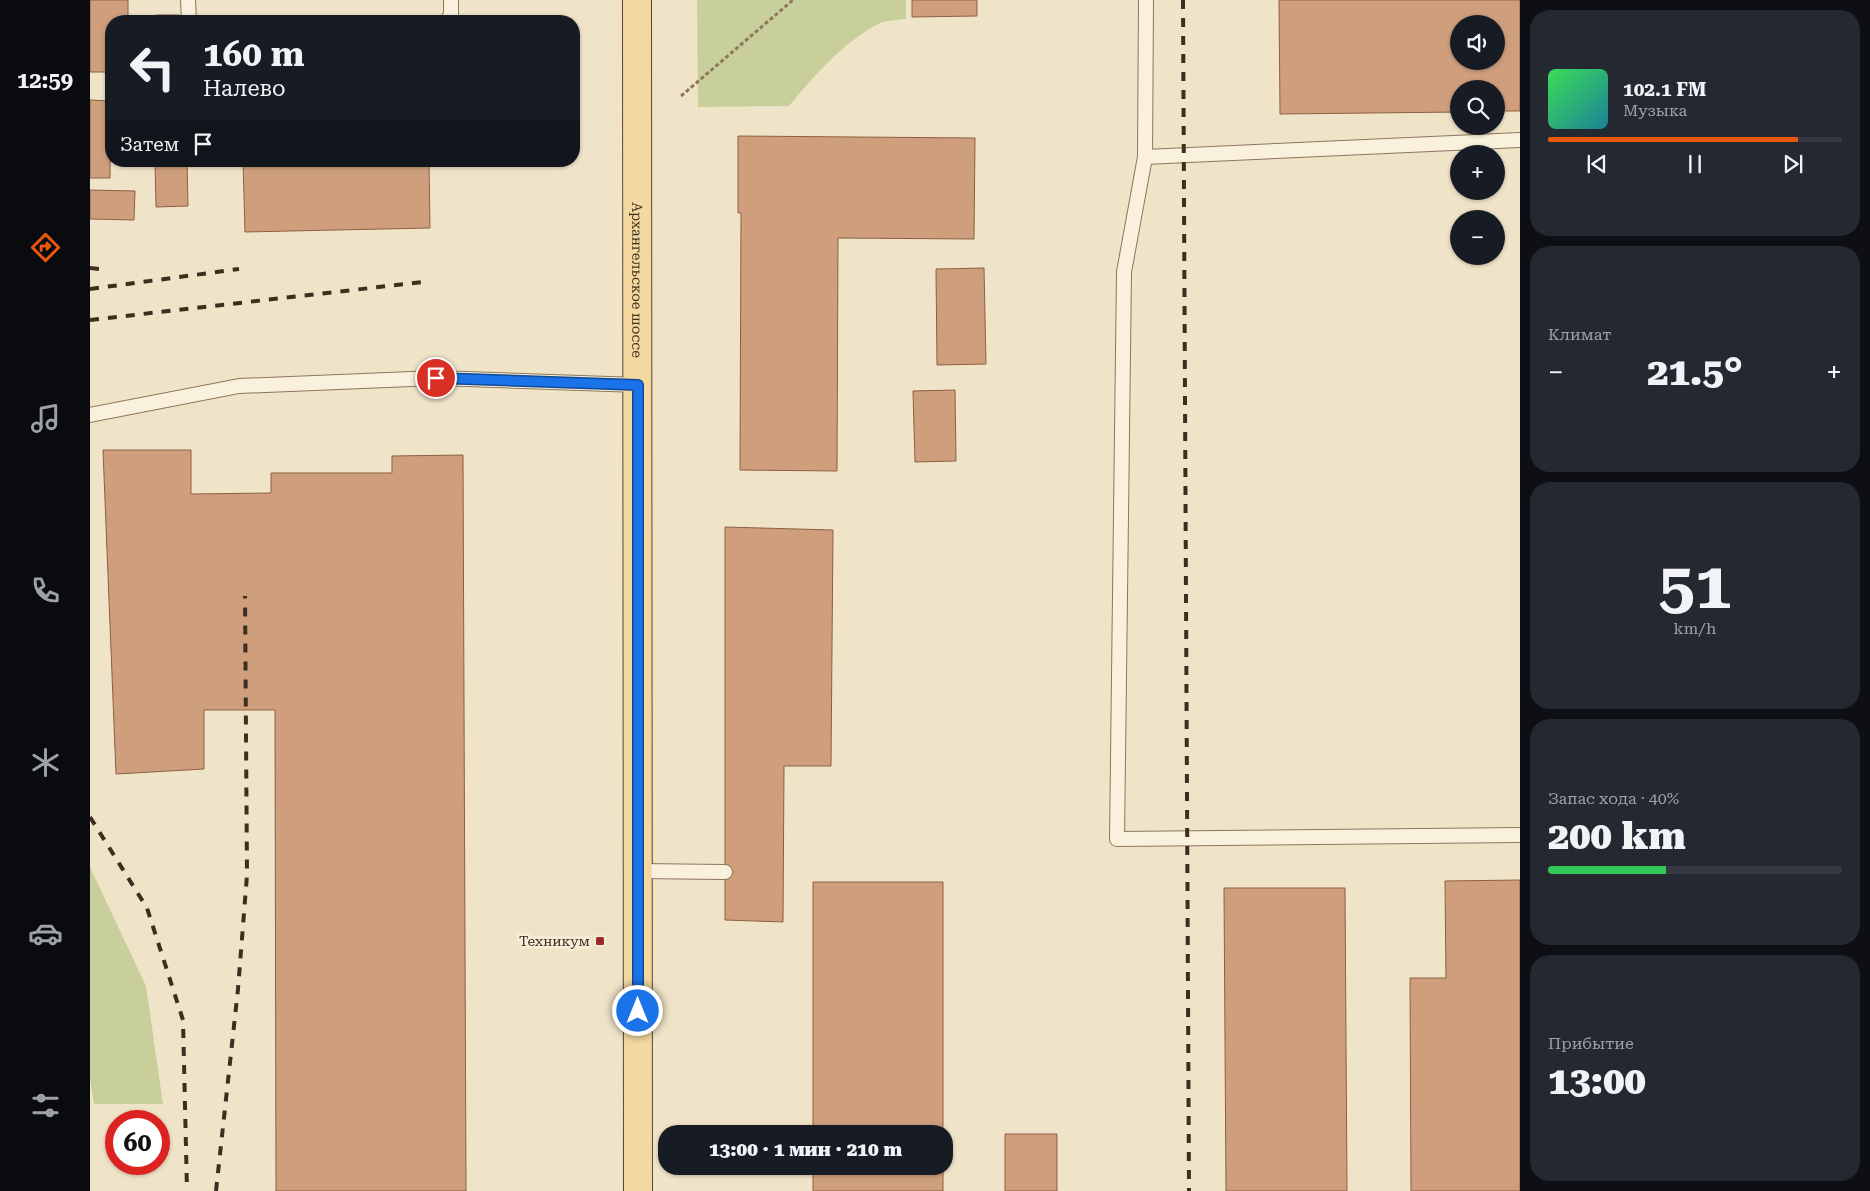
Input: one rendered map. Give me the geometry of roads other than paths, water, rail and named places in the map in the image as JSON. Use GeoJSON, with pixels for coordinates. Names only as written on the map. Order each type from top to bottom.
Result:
{"type":"FeatureCollection","features":[{"type":"Feature","properties":{"kind":"main road","name":"Архангельское шоссе"},"geometry":{"type":"LineString","coordinates":[[637,0],[638,1191]]}},
{"type":"Feature","properties":{"kind":"lane"},"geometry":{"type":"LineString","coordinates":[[188,0],[189,15]]}},
{"type":"Feature","properties":{"kind":"lane"},"geometry":{"type":"LineString","coordinates":[[451,0],[451,15]]}},
{"type":"Feature","properties":{"kind":"lane"},"geometry":{"type":"LineString","coordinates":[[1146,0],[1145,157],[1124,272],[1117,839],[1520,835]]}},
{"type":"Feature","properties":{"kind":"lane"},"geometry":{"type":"LineString","coordinates":[[1145,157],[1520,140]]}},
{"type":"Feature","properties":{"kind":"lane"},"geometry":{"type":"LineString","coordinates":[[90,415],[239,386],[436,378],[638,385]]}},
{"type":"Feature","properties":{"kind":"lane"},"geometry":{"type":"LineString","coordinates":[[638,871],[725,872]]}},
{"type":"Feature","properties":{"kind":"railway"},"geometry":{"type":"LineString","coordinates":[[1183,0],[1189,1191]]}},
{"type":"Feature","properties":{"kind":"railway"},"geometry":{"type":"LineString","coordinates":[[90,268],[100,269]]}},
{"type":"Feature","properties":{"kind":"railway"},"geometry":{"type":"LineString","coordinates":[[90,289],[239,269]]}},
{"type":"Feature","properties":{"kind":"railway"},"geometry":{"type":"LineString","coordinates":[[90,320],[423,282]]}},
{"type":"Feature","properties":{"kind":"railway"},"geometry":{"type":"LineString","coordinates":[[216,1191],[238,989],[247,875],[245,596]]}},
{"type":"Feature","properties":{"kind":"railway"},"geometry":{"type":"LineString","coordinates":[[90,817],[147,908],[183,1020],[187,1191]]}},
{"type":"Feature","properties":{"kind":"place","name":"Техникум"},"geometry":{"type":"Point","coordinates":[600,941]}}]}
